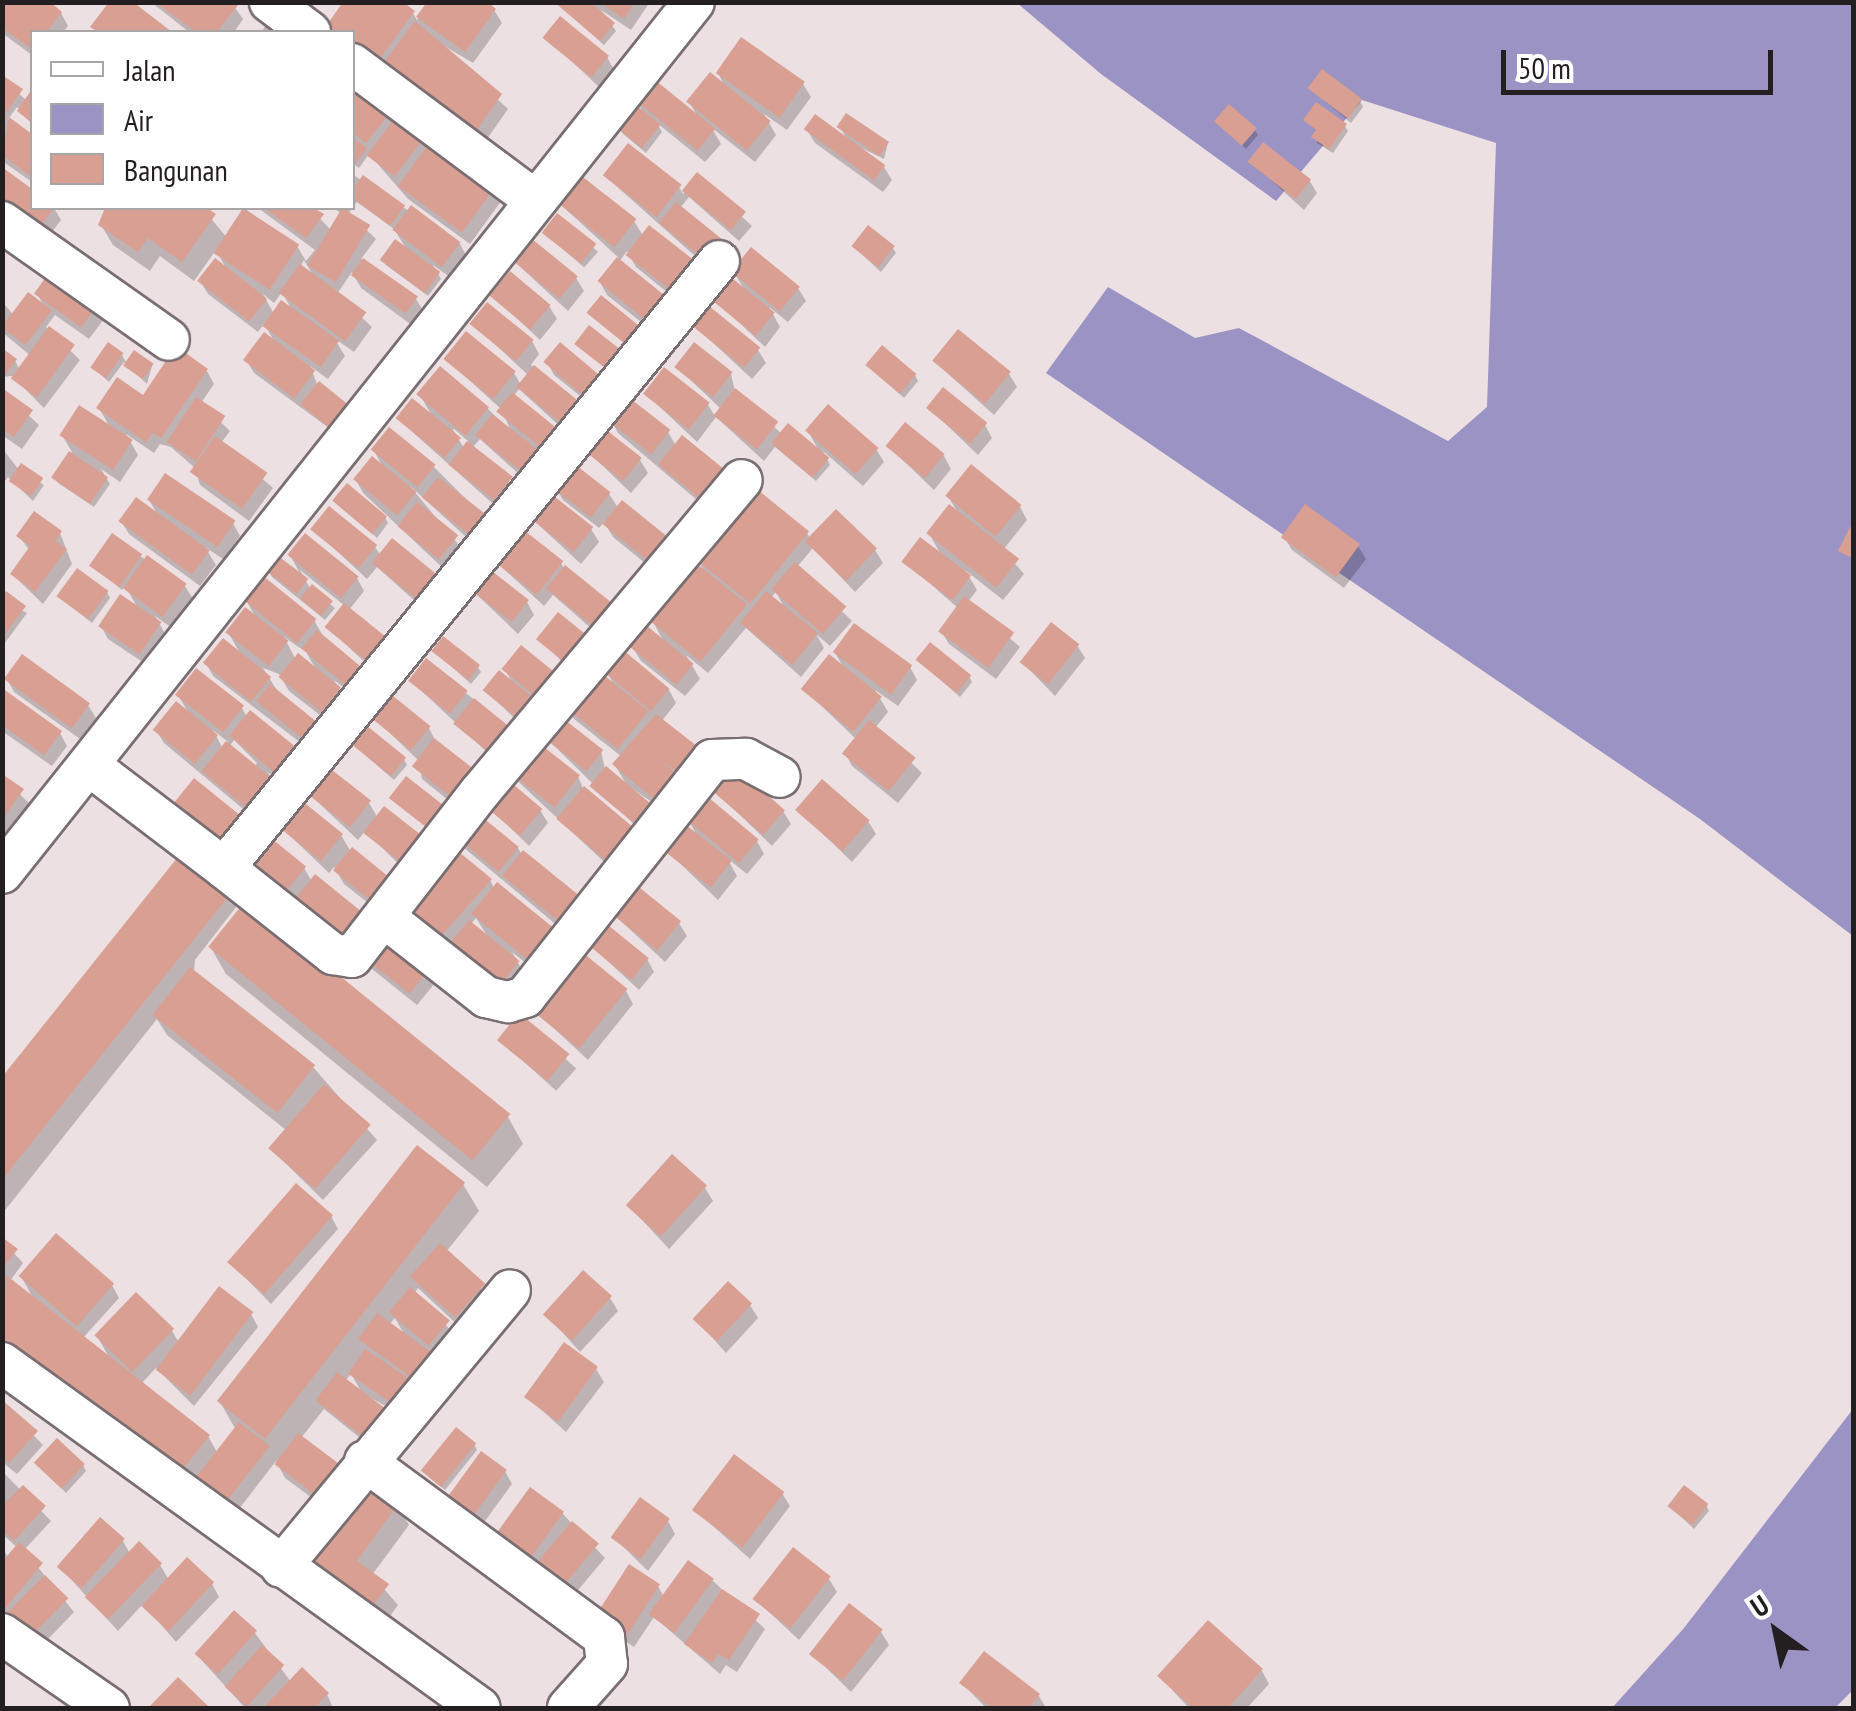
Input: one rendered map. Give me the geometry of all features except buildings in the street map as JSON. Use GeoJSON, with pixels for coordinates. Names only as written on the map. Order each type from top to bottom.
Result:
{"type":"FeatureCollection","features":[{"type":"Feature","properties":{"kind":"street"},"geometry":{"type":"LineString","coordinates":[[270,2],[307,30]]}},
{"type":"Feature","properties":{"kind":"street"},"geometry":{"type":"LineString","coordinates":[[2,872],[90,766],[532,198],[694,2]]}},
{"type":"Feature","properties":{"kind":"street"},"geometry":{"type":"LineString","coordinates":[[355,66],[532,198]]}},
{"type":"Feature","properties":{"kind":"street"},"geometry":{"type":"LineString","coordinates":[[2,222],[170,340]]}},
{"type":"Feature","properties":{"kind":"street"},"geometry":{"type":"LineString","coordinates":[[224,868],[719,262]]}},
{"type":"Feature","properties":{"kind":"street"},"geometry":{"type":"LineString","coordinates":[[90,766],[344,960],[384,917],[480,792],[742,480]]}},
{"type":"Feature","properties":{"kind":"street"},"geometry":{"type":"LineString","coordinates":[[384,917],[486,996],[508,1002],[525,997],[712,760],[746,759],[780,777]]}},
{"type":"Feature","properties":{"kind":"street"},"geometry":{"type":"LineString","coordinates":[[281,1567],[510,1290]]}},
{"type":"Feature","properties":{"kind":"street"},"geometry":{"type":"LineString","coordinates":[[2,1363],[480,1708]]}},
{"type":"Feature","properties":{"kind":"street"},"geometry":{"type":"LineString","coordinates":[[366,1460],[604,1637],[608,1664],[568,1708]]}},
{"type":"Feature","properties":{"kind":"street"},"geometry":{"type":"LineString","coordinates":[[2,1634],[109,1708]]}},
{"type":"Feature","properties":{"kind":"water"},"geometry":{"type":"Polygon","coordinates":[[[1017,3],[1853,3],[1853,936],[1700,819],[1046,373],[1108,287],[1195,338],[1239,328],[1448,441],[1487,407],[1496,143],[1362,100],[1276,201],[1101,74],[1017,3]]]}},
{"type":"Feature","properties":{"kind":"water"},"geometry":{"type":"Polygon","coordinates":[[[1853,1409],[1853,1690],[1835,1708],[1612,1708],[1684,1628],[1853,1409]]]}}]}
